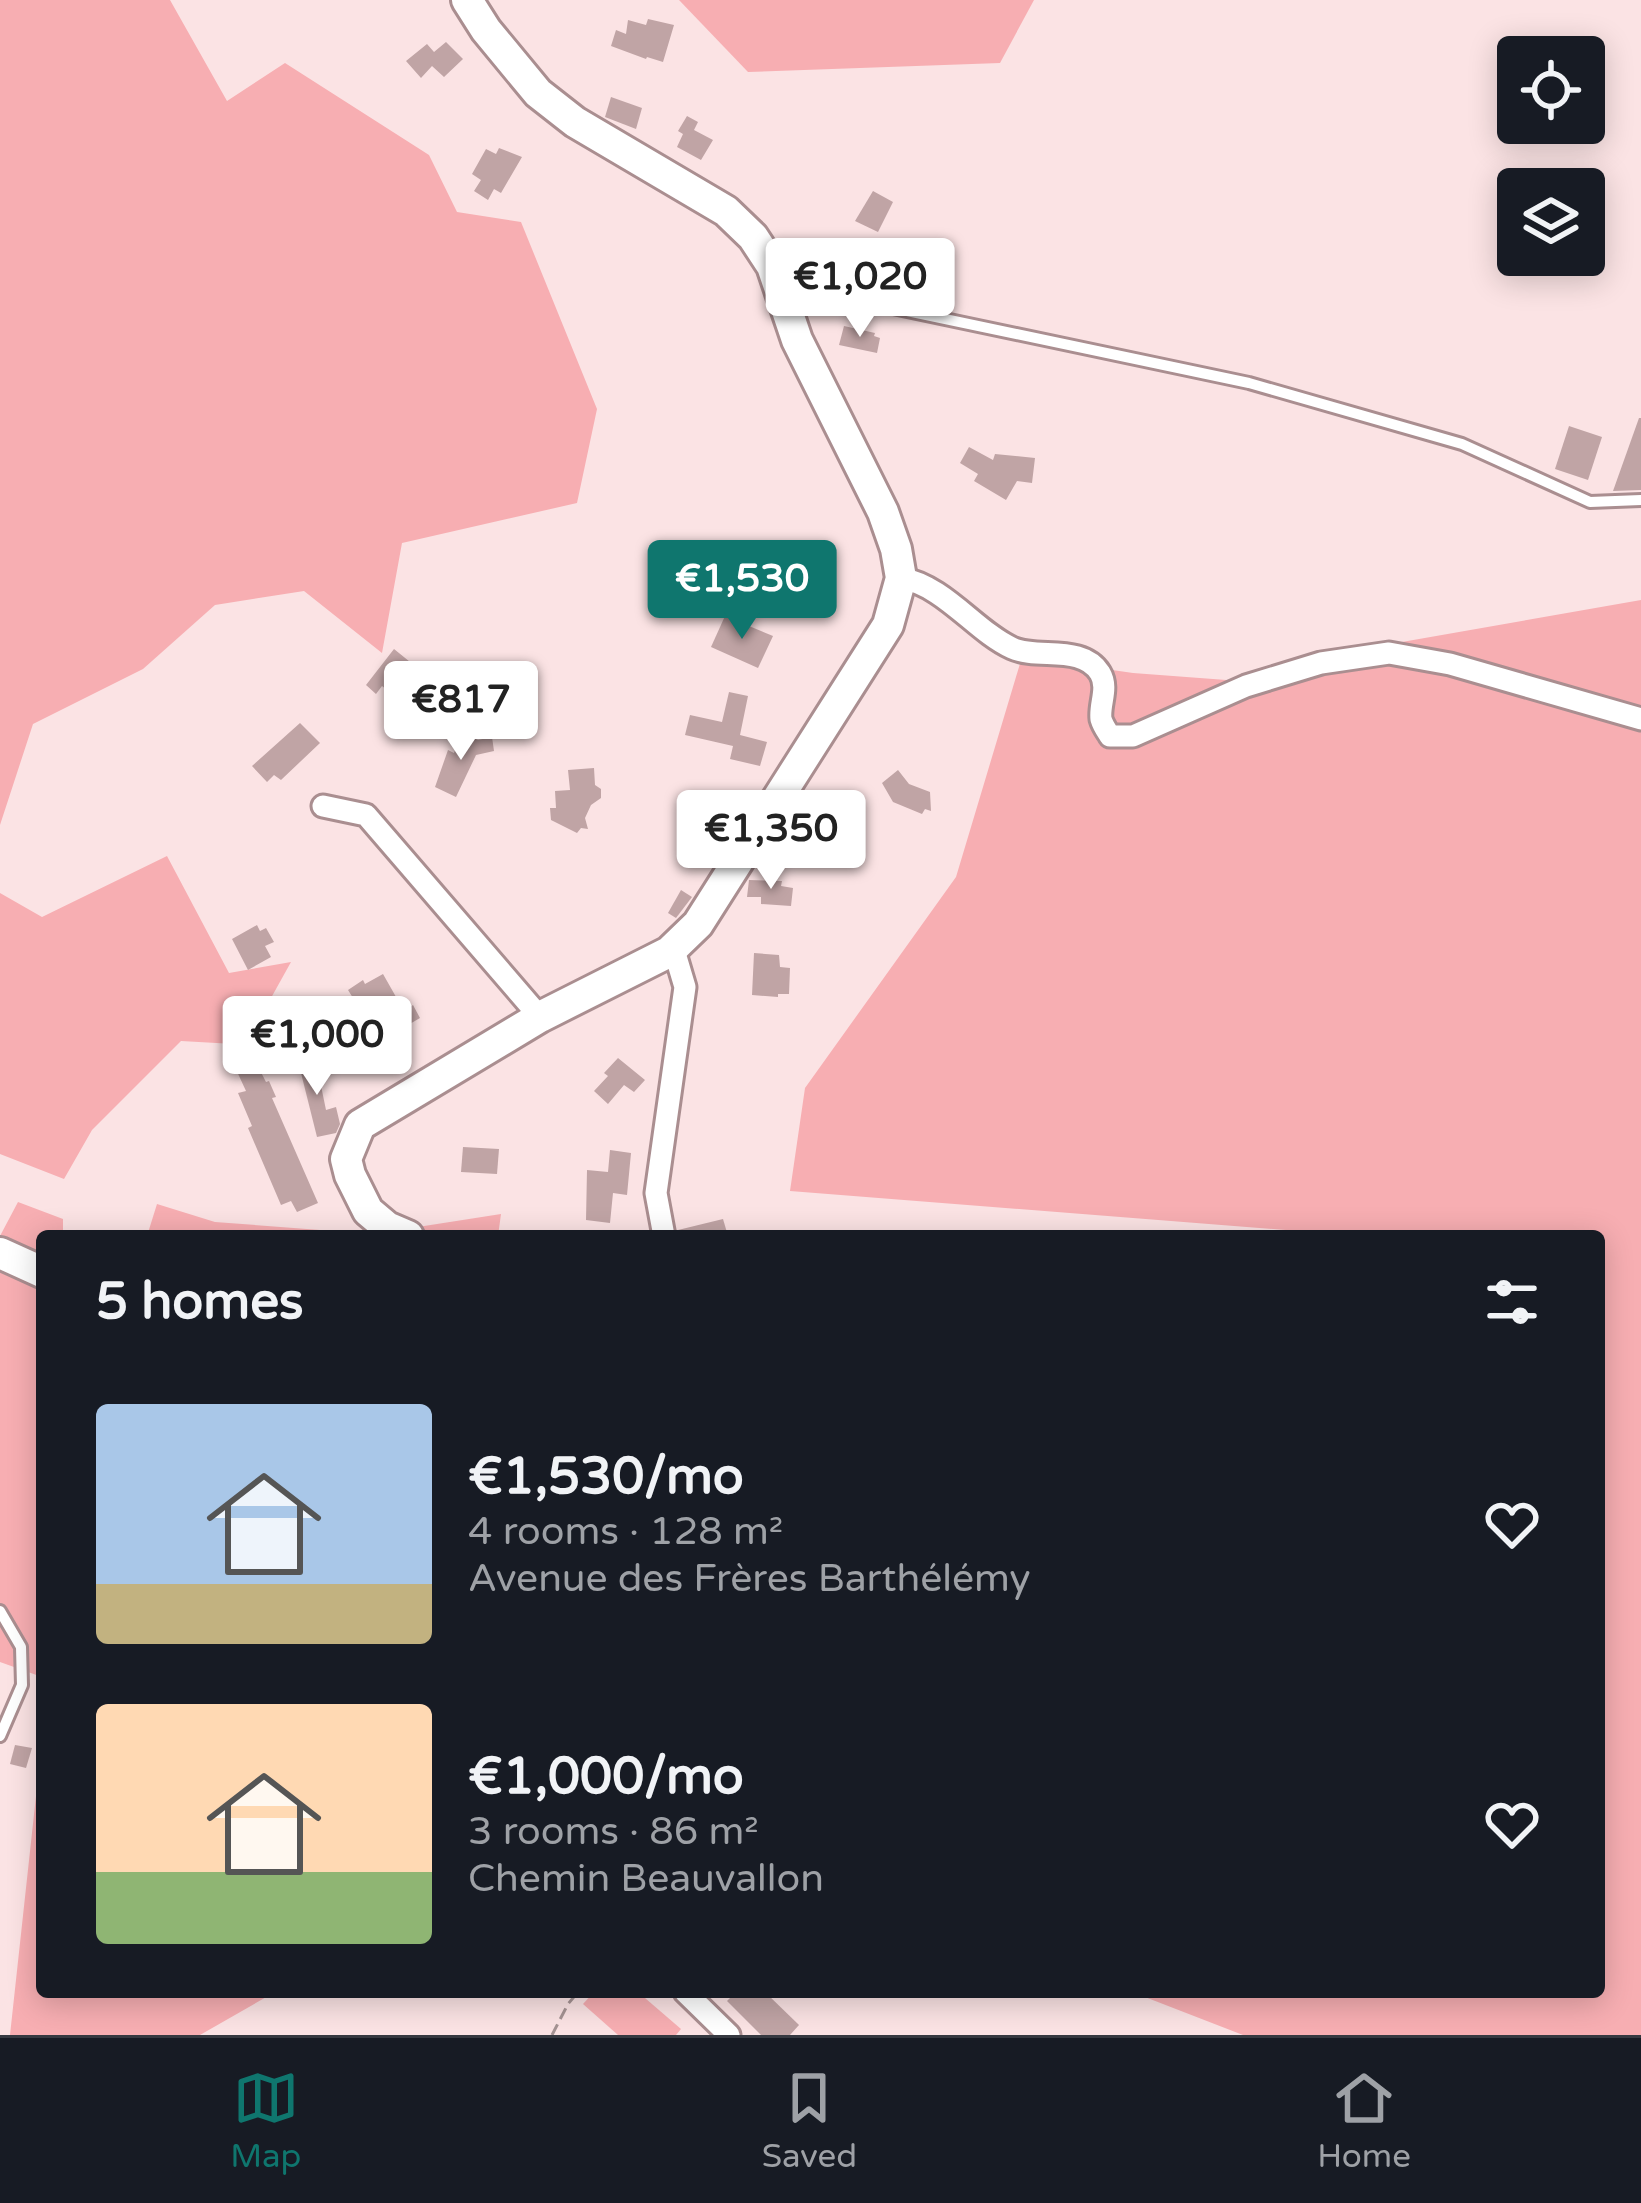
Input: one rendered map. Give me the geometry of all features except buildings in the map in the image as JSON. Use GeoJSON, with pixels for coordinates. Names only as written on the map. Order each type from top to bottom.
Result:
{"type":"FeatureCollection","features":[{"type":"Feature","properties":{"kind":"street"},"geometry":{"type":"LineString","coordinates":[[394,1230],[368,1211],[350,1175],[346,1159],[360,1125],[540,1017],[669,952],[698,924],[888,625],[901,578],[883,512],[797,340],[772,266],[753,237],[726,211],[575,122],[538,93],[467,0]]}},
{"type":"Feature","properties":{"kind":"street"},"geometry":{"type":"LineString","coordinates":[[901,578],[940,596],[1014,650],[1079,657],[1099,671],[1105,687],[1101,719],[1110,736],[1133,736],[1264,680],[1321,663],[1388,653],[1450,664],[1641,719]]}},
{"type":"Feature","properties":{"kind":"street"},"geometry":{"type":"LineString","coordinates":[[323,806],[365,815],[540,1017]]}},
{"type":"Feature","properties":{"kind":"street"},"geometry":{"type":"LineString","coordinates":[[663,1230],[656,1193],[685,987],[677,960],[669,952]]}},
{"type":"Feature","properties":{"kind":"street"},"geometry":{"type":"LineString","coordinates":[[0,1253],[36,1269]]}},
{"type":"Feature","properties":{"kind":"street"},"geometry":{"type":"LineString","coordinates":[[691,1998],[729,2035]]}},
{"type":"Feature","properties":{"kind":"lane"},"geometry":{"type":"LineString","coordinates":[[782,297],[812,291],[1250,383],[1462,444],[1590,502],[1641,500]]}},
{"type":"Feature","properties":{"kind":"lane"},"geometry":{"type":"LineString","coordinates":[[0,1611],[21,1647],[22,1684],[0,1736]]}},
{"type":"Feature","properties":{"kind":"path"},"geometry":{"type":"LineString","coordinates":[[552,2035],[573,1998]]}},
{"type":"Feature","properties":{"kind":"shaded area"},"geometry":{"type":"Polygon","coordinates":[[[0,0],[170,0],[227,101],[285,63],[429,155],[457,212],[521,222],[597,409],[577,503],[402,543],[382,653],[304,591],[215,605],[143,669],[33,724],[0,825],[0,0]]]}},
{"type":"Feature","properties":{"kind":"shaded area"},"geometry":{"type":"Polygon","coordinates":[[[679,0],[1034,0],[1000,63],[748,72],[679,0]]]}},
{"type":"Feature","properties":{"kind":"shaded area"},"geometry":{"type":"Polygon","coordinates":[[[1641,600],[1641,2035],[1243,2035],[1147,1998],[1605,1998],[1605,1230],[1285,1230],[790,1191],[805,1088],[956,877],[1022,657],[1133,673],[1253,682],[1362,649],[1641,600]]]}},
{"type":"Feature","properties":{"kind":"shaded area"},"geometry":{"type":"Polygon","coordinates":[[[167,856],[229,973],[291,962],[271,998],[304,999],[322,1021],[267,1046],[181,1041],[92,1130],[64,1179],[0,1154],[0,893],[42,917],[167,856]]]}},
{"type":"Feature","properties":{"kind":"shaded area"},"geometry":{"type":"Polygon","coordinates":[[[18,1202],[63,1219],[63,1230],[36,1230],[36,1675],[0,1662],[0,1236],[18,1202]]]}},
{"type":"Feature","properties":{"kind":"shaded area"},"geometry":{"type":"Polygon","coordinates":[[[157,1204],[215,1222],[320,1230],[149,1230],[157,1204]]]}},
{"type":"Feature","properties":{"kind":"shaded area"},"geometry":{"type":"Polygon","coordinates":[[[501,1214],[499,1230],[399,1230],[501,1214]]]}},
{"type":"Feature","properties":{"kind":"shaded area"},"geometry":{"type":"Polygon","coordinates":[[[36,1796],[36,1998],[265,1998],[200,2035],[10,2035],[36,1796]]]}},
{"type":"Feature","properties":{"kind":"shaded area"},"geometry":{"type":"Polygon","coordinates":[[[588,1998],[645,1998],[681,2029],[676,2035],[618,2035],[583,2004],[588,1998]]]}}]}
